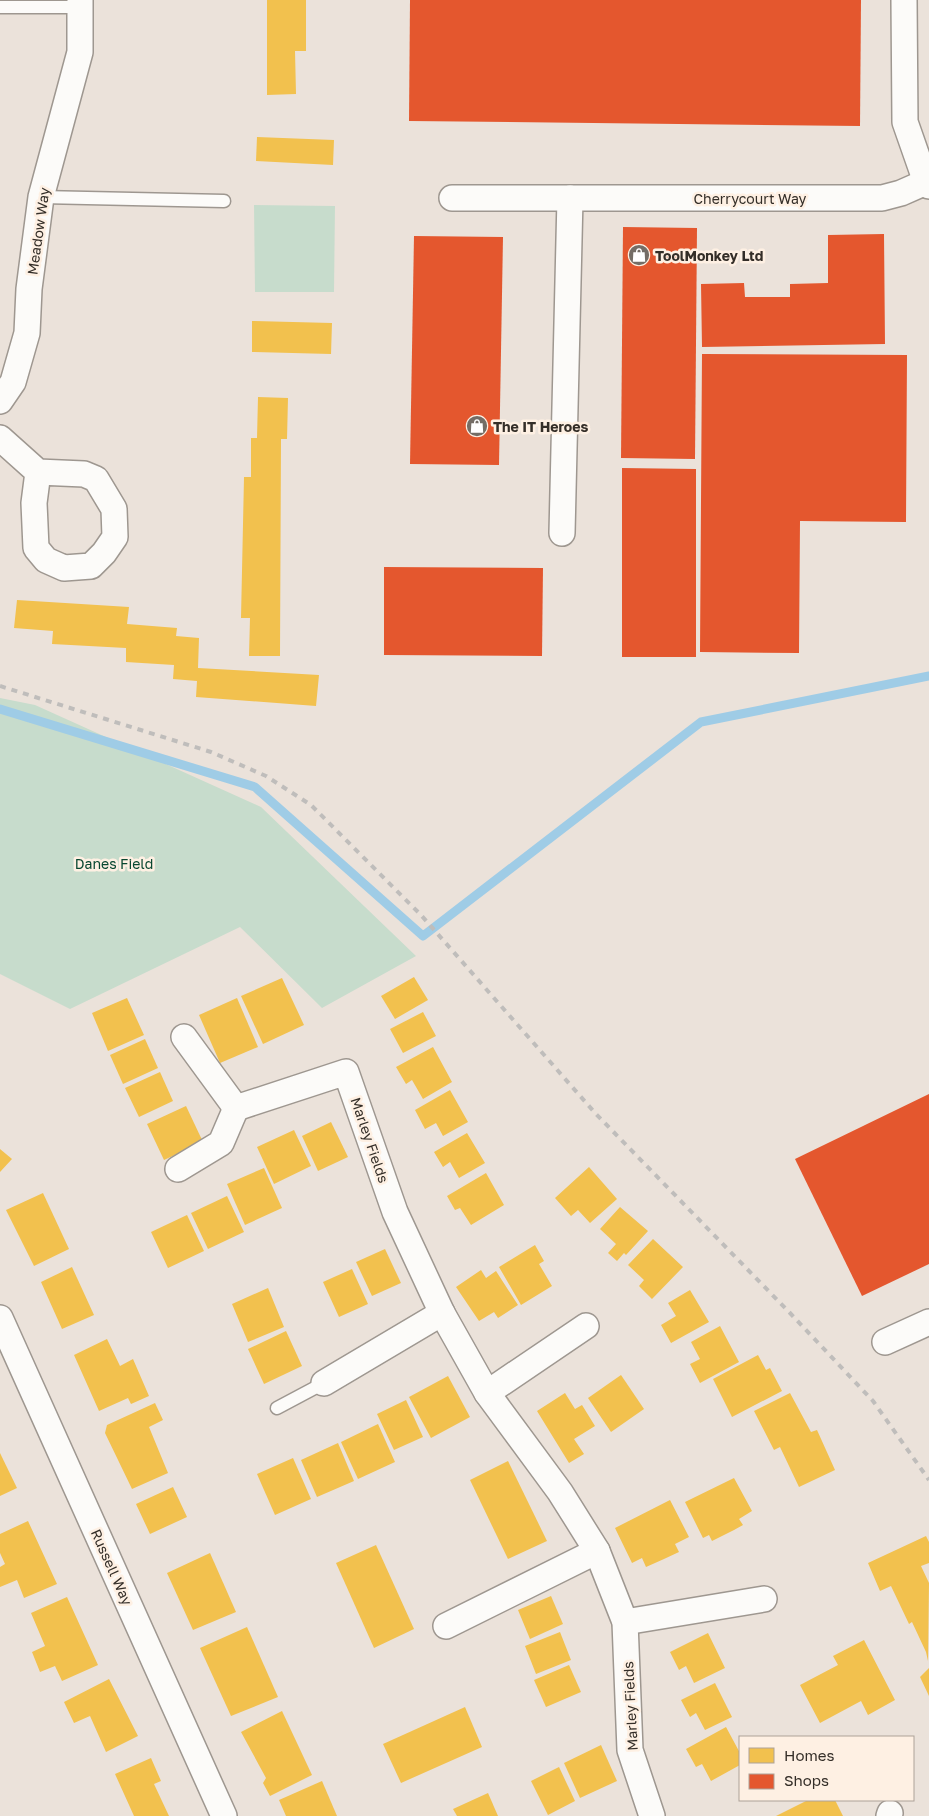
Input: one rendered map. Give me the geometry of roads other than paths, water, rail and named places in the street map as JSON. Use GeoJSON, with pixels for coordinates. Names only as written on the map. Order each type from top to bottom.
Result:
{"type":"FeatureCollection","features":[{"type":"Feature","properties":{"kind":"street","name":"Cherrycourt Way"},"geometry":{"type":"LineString","coordinates":[[452,198],[882,198],[927,184],[905,122],[904,0]]}},
{"type":"Feature","properties":{"kind":"street","name":"Meadow Way"},"geometry":{"type":"LineString","coordinates":[[0,401],[13,382],[27,333],[29,288],[41,197],[80,52],[80,3]]}},
{"type":"Feature","properties":{"kind":"street"},"geometry":{"type":"LineString","coordinates":[[562,534],[570,198]]}},
{"type":"Feature","properties":{"kind":"street"},"geometry":{"type":"LineString","coordinates":[[0,438],[38,472]]}},
{"type":"Feature","properties":{"kind":"street"},"geometry":{"type":"LineString","coordinates":[[178,1169],[221,1143],[236,1108],[184,1036]]}},
{"type":"Feature","properties":{"kind":"street","name":"Marley Fields"},"geometry":{"type":"LineString","coordinates":[[236,1108],[346,1072],[395,1212],[442,1313],[487,1394],[560,1492],[597,1550],[625,1622],[630,1750],[652,1816]]}},
{"type":"Feature","properties":{"kind":"street"},"geometry":{"type":"LineString","coordinates":[[324,1383],[442,1313]]}},
{"type":"Feature","properties":{"kind":"street","name":"Russell Way"},"geometry":{"type":"LineString","coordinates":[[0,1318],[224,1816]]}},
{"type":"Feature","properties":{"kind":"street"},"geometry":{"type":"LineString","coordinates":[[885,1342],[929,1322]]}},
{"type":"Feature","properties":{"kind":"street"},"geometry":{"type":"LineString","coordinates":[[487,1394],[586,1326]]}},
{"type":"Feature","properties":{"kind":"street"},"geometry":{"type":"LineString","coordinates":[[446,1626],[597,1550]]}},
{"type":"Feature","properties":{"kind":"street"},"geometry":{"type":"LineString","coordinates":[[625,1622],[764,1599]]}},
{"type":"Feature","properties":{"kind":"lane"},"geometry":{"type":"LineString","coordinates":[[0,7],[80,3]]}},
{"type":"Feature","properties":{"kind":"lane"},"geometry":{"type":"LineString","coordinates":[[41,197],[224,201]]}},
{"type":"Feature","properties":{"kind":"lane"},"geometry":{"type":"LineString","coordinates":[[277,1408],[324,1383]]}},
{"type":"Feature","properties":{"kind":"waterway"},"geometry":{"type":"LineString","coordinates":[[0,709],[255,787],[423,936],[701,722],[929,676]]}},
{"type":"Feature","properties":{"kind":"railway"},"geometry":{"type":"LineString","coordinates":[[0,686],[211,752],[266,776],[311,805],[421,915],[596,1114],[873,1401],[929,1480]]}},
{"type":"Feature","properties":{"kind":"place","name":"ToolMonkey Ltd"},"geometry":{"type":"Point","coordinates":[639,255]}},
{"type":"Feature","properties":{"kind":"place","name":"The IT Heroes"},"geometry":{"type":"Point","coordinates":[477,426]}},
{"type":"Feature","properties":{"kind":"park label","name":"Danes Field"},"geometry":{"type":"Point","coordinates":[114,863]}}]}
